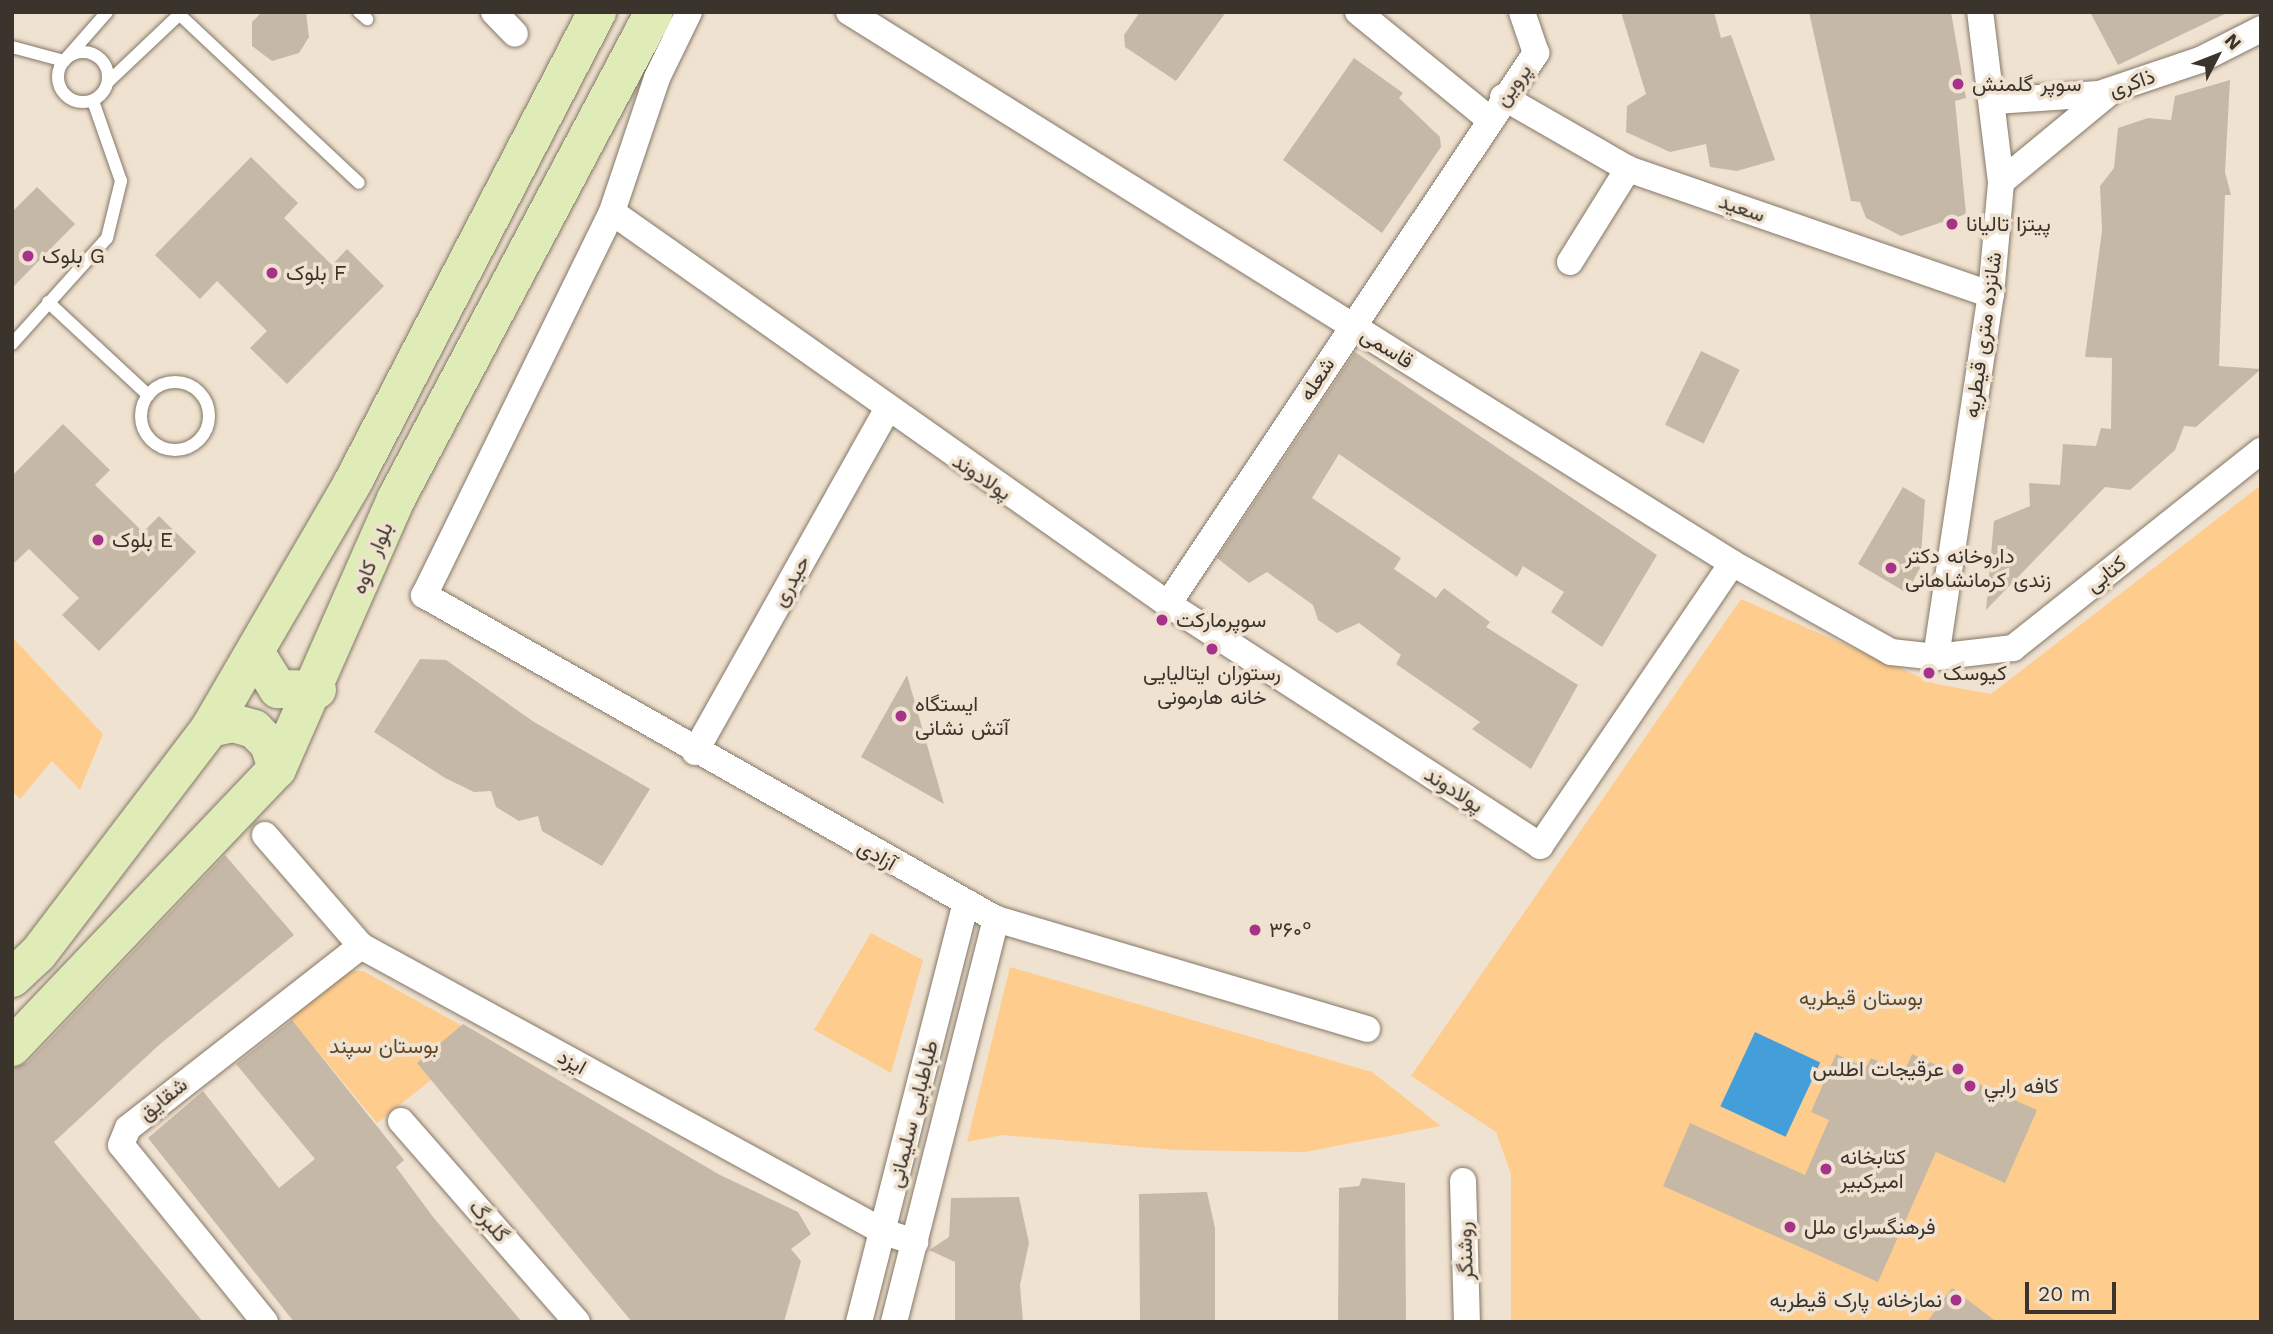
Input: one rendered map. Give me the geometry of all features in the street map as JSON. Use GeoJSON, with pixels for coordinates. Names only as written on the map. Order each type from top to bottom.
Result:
{"type":"FeatureCollection","features":[{"type":"Feature","properties":{"kind":"main road"},"geometry":{"type":"LineString","coordinates":[[21,965],[210,728],[353,482],[597,12]]}},
{"type":"Feature","properties":{"kind":"main road","name":"بلوار کاوه"},"geometry":{"type":"LineString","coordinates":[[12,1047],[277,769],[317,690],[396,499],[654,12]]}},
{"type":"Feature","properties":{"kind":"main road"},"geometry":{"type":"LineString","coordinates":[[255,652],[278,689],[317,690]]}},
{"type":"Feature","properties":{"kind":"main road"},"geometry":{"type":"LineString","coordinates":[[210,728],[233,723],[254,729],[269,744],[277,769]]}},
{"type":"Feature","properties":{"kind":"street"},"geometry":{"type":"LineString","coordinates":[[494,12],[515,34]]}},
{"type":"Feature","properties":{"kind":"street"},"geometry":{"type":"LineString","coordinates":[[612,212],[657,78],[689,12]]}},
{"type":"Feature","properties":{"kind":"street","name":"قاسمی"},"geometry":{"type":"LineString","coordinates":[[849,12],[1732,563],[1874,645],[1936,657]]}},
{"type":"Feature","properties":{"kind":"street","name":"سعید"},"geometry":{"type":"LineString","coordinates":[[1358,12],[1496,108],[1628,169],[1992,295]]}},
{"type":"Feature","properties":{"kind":"street","name":"پروین"},"geometry":{"type":"LineString","coordinates":[[1496,108],[1536,53],[1522,12]]}},
{"type":"Feature","properties":{"kind":"street","name":"شانزده متری قیطریه"},"geometry":{"type":"LineString","coordinates":[[1936,657],[1992,295],[2001,182],[1995,101],[1980,12]]}},
{"type":"Feature","properties":{"kind":"street","name":"ذاکری"},"geometry":{"type":"LineString","coordinates":[[1995,101],[2113,89],[2200,60],[2261,29]]}},
{"type":"Feature","properties":{"kind":"street"},"geometry":{"type":"LineString","coordinates":[[2001,182],[2113,89]]}},
{"type":"Feature","properties":{"kind":"street","name":"شعله"},"geometry":{"type":"LineString","coordinates":[[1168,604],[1496,108]]}},
{"type":"Feature","properties":{"kind":"street"},"geometry":{"type":"LineString","coordinates":[[1570,262],[1628,169]]}},
{"type":"Feature","properties":{"kind":"street","name":"پولادوند"},"geometry":{"type":"LineString","coordinates":[[612,212],[886,411],[1168,604],[1540,846],[1732,563]]}},
{"type":"Feature","properties":{"kind":"street","name":"آزادی"},"geometry":{"type":"LineString","coordinates":[[612,212],[424,595],[965,905],[996,919],[1367,1029]]}},
{"type":"Feature","properties":{"kind":"street","name":"حیدری"},"geometry":{"type":"LineString","coordinates":[[695,752],[886,411]]}},
{"type":"Feature","properties":{"kind":"street","name":"کتابی"},"geometry":{"type":"LineString","coordinates":[[1936,657],[2013,648],[2261,452]]}},
{"type":"Feature","properties":{"kind":"street","name":"ایزد"},"geometry":{"type":"LineString","coordinates":[[265,835],[361,946],[884,1232],[915,1242]]}},
{"type":"Feature","properties":{"kind":"street","name":"طباطبایی سلیمانی"},"geometry":{"type":"LineString","coordinates":[[859,1322],[965,905]]}},
{"type":"Feature","properties":{"kind":"street","name":"طباطبایی سلیمانی"},"geometry":{"type":"LineString","coordinates":[[894,1322],[996,919]]}},
{"type":"Feature","properties":{"kind":"street","name":"شقایق"},"geometry":{"type":"LineString","coordinates":[[265,1322],[121,1144],[128,1128],[361,946]]}},
{"type":"Feature","properties":{"kind":"street","name":"گلبرگ"},"geometry":{"type":"LineString","coordinates":[[401,1121],[577,1322]]}},
{"type":"Feature","properties":{"kind":"street","name":"روشنگر"},"geometry":{"type":"LineString","coordinates":[[1463,1181],[1467,1322]]}},
{"type":"Feature","properties":{"kind":"lane"},"geometry":{"type":"LineString","coordinates":[[107,12],[64,61],[57,76],[62,92],[76,102],[93,101],[108,82],[181,13],[359,183]]}},
{"type":"Feature","properties":{"kind":"lane"},"geometry":{"type":"LineString","coordinates":[[12,47],[64,61],[77,52],[94,54],[106,66],[108,82]]}},
{"type":"Feature","properties":{"kind":"lane"},"geometry":{"type":"LineString","coordinates":[[12,344],[107,239],[121,181],[93,101]]}},
{"type":"Feature","properties":{"kind":"lane"},"geometry":{"type":"LineString","coordinates":[[48,302],[148,395]]}},
{"type":"Feature","properties":{"kind":"lane"},"geometry":{"type":"LineString","coordinates":[[174,382],[196,389],[209,407],[201,439],[170,450],[150,440],[141,420],[148,395],[174,382]]}},
{"type":"Feature","properties":{"kind":"green space","name":"بوستان قیطریه"},"geometry":{"type":"Polygon","coordinates":[[[2261,485],[2261,1322],[1511,1322],[1511,1174],[1496,1132],[1411,1076],[1741,599],[1936,684],[1991,694],[2261,485]]]}},
{"type":"Feature","properties":{"kind":"green space"},"geometry":{"type":"Polygon","coordinates":[[[12,637],[103,734],[80,790],[52,761],[20,799],[12,791],[12,637]]]}},
{"type":"Feature","properties":{"kind":"green space"},"geometry":{"type":"Polygon","coordinates":[[[871,933],[923,960],[891,1073],[814,1030],[871,933]]]}},
{"type":"Feature","properties":{"kind":"green space"},"geometry":{"type":"Polygon","coordinates":[[[1010,967],[1372,1072],[1441,1126],[1305,1152],[1175,1150],[1002,1135],[967,1142],[1010,967]]]}},
{"type":"Feature","properties":{"kind":"green space","name":"بوستان سپند"},"geometry":{"type":"Polygon","coordinates":[[[344,970],[363,971],[484,1038],[377,1123],[289,1017],[344,970]]]}},
{"type":"Feature","properties":{"kind":"water"},"geometry":{"type":"Polygon","coordinates":[[[1755,1032],[1820,1062],[1786,1137],[1720,1106],[1755,1032]]]}},
{"type":"Feature","properties":{"kind":"building"},"geometry":{"type":"Polygon","coordinates":[[[262,12],[306,12],[309,37],[299,53],[272,61],[252,46],[252,22],[262,12]]]}},
{"type":"Feature","properties":{"kind":"building"},"geometry":{"type":"Polygon","coordinates":[[[1140,12],[1226,12],[1176,81],[1125,47],[1124,35],[1140,12]]]}},
{"type":"Feature","properties":{"kind":"building"},"geometry":{"type":"Polygon","coordinates":[[[1621,12],[1714,12],[1721,38],[1731,35],[1775,160],[1737,171],[1710,167],[1706,144],[1670,152],[1626,132],[1627,106],[1646,94],[1621,12]]]}},
{"type":"Feature","properties":{"kind":"building"},"geometry":{"type":"Polygon","coordinates":[[[1809,12],[1951,12],[1966,98],[1955,101],[1966,214],[1901,236],[1866,218],[1860,202],[1851,201],[1809,12]]]}},
{"type":"Feature","properties":{"kind":"building"},"geometry":{"type":"Polygon","coordinates":[[[2090,12],[2229,12],[2118,65],[2090,12]]]}},
{"type":"Feature","properties":{"kind":"building"},"geometry":{"type":"Polygon","coordinates":[[[1354,58],[1403,93],[1399,98],[1440,137],[1441,147],[1382,233],[1283,160],[1354,58]]]}},
{"type":"Feature","properties":{"kind":"building"},"geometry":{"type":"Polygon","coordinates":[[[2230,80],[2225,172],[2231,195],[2225,195],[2219,366],[2261,369],[2196,427],[2184,426],[2175,450],[2130,490],[2105,487],[1986,610],[1994,521],[2030,506],[2029,483],[2060,485],[2063,444],[2096,446],[2101,428],[2111,429],[2112,358],[2085,357],[2102,231],[2100,186],[2114,168],[2118,128],[2148,118],[2171,120],[2175,96],[2230,80]]]}},
{"type":"Feature","properties":{"kind":"building","name":"بلوک F"},"geometry":{"type":"Polygon","coordinates":[[[251,157],[298,203],[284,218],[332,265],[347,249],[384,286],[287,384],[250,348],[267,331],[217,281],[200,299],[155,255],[251,157]]]}},
{"type":"Feature","properties":{"kind":"building","name":"بلوک G"},"geometry":{"type":"Polygon","coordinates":[[[37,187],[75,224],[12,288],[12,212],[37,187]]]}},
{"type":"Feature","properties":{"kind":"building"},"geometry":{"type":"Polygon","coordinates":[[[1701,351],[1740,370],[1704,444],[1665,425],[1701,351]]]}},
{"type":"Feature","properties":{"kind":"building"},"geometry":{"type":"Polygon","coordinates":[[[1355,352],[1657,555],[1602,647],[1551,612],[1564,592],[1523,566],[1517,577],[1339,454],[1312,498],[1401,558],[1394,569],[1436,598],[1444,588],[1490,622],[1486,627],[1578,685],[1531,769],[1472,729],[1480,722],[1396,664],[1401,655],[1359,623],[1337,633],[1318,620],[1313,605],[1267,572],[1249,583],[1217,558],[1355,352]]]}},
{"type":"Feature","properties":{"kind":"building","name":"بلوک E"},"geometry":{"type":"Polygon","coordinates":[[[63,424],[110,470],[95,485],[143,532],[159,516],[196,552],[99,651],[62,615],[79,598],[29,549],[12,565],[12,476],[63,424]]]}},
{"type":"Feature","properties":{"kind":"building"},"geometry":{"type":"Polygon","coordinates":[[[1903,487],[1925,500],[1920,568],[1907,593],[1858,564],[1903,487]]]}},
{"type":"Feature","properties":{"kind":"building"},"geometry":{"type":"Polygon","coordinates":[[[420,659],[446,660],[534,722],[650,789],[602,866],[542,831],[538,816],[519,821],[496,807],[491,791],[474,792],[445,778],[374,732],[420,659]]]}},
{"type":"Feature","properties":{"kind":"building","name":"ایستگاه آتش نشانی"},"geometry":{"type":"Polygon","coordinates":[[[907,675],[944,804],[861,757],[907,675]]]}},
{"type":"Feature","properties":{"kind":"building"},"geometry":{"type":"Polygon","coordinates":[[[225,855],[294,935],[159,1045],[54,1142],[203,1322],[12,1322],[12,1068],[28,1062],[225,855]]]}},
{"type":"Feature","properties":{"kind":"building"},"geometry":{"type":"Polygon","coordinates":[[[292,1020],[404,1160],[396,1167],[433,1217],[522,1322],[294,1322],[148,1138],[203,1091],[279,1188],[315,1159],[236,1064],[292,1020]]]}},
{"type":"Feature","properties":{"kind":"building"},"geometry":{"type":"Polygon","coordinates":[[[463,1024],[720,1175],[798,1212],[811,1234],[791,1249],[801,1261],[784,1322],[632,1322],[417,1063],[463,1024]]]}},
{"type":"Feature","properties":{"kind":"building"},"geometry":{"type":"Polygon","coordinates":[[[1836,1054],[1866,1068],[1871,1058],[1904,1073],[1912,1054],[2037,1110],[2005,1183],[1936,1152],[1878,1282],[1663,1186],[1690,1123],[1805,1175],[1829,1120],[1811,1112],[1836,1054]]]}},
{"type":"Feature","properties":{"kind":"building"},"geometry":{"type":"Polygon","coordinates":[[[1362,1178],[1405,1183],[1406,1322],[1338,1322],[1339,1188],[1359,1186],[1362,1178]]]}},
{"type":"Feature","properties":{"kind":"building"},"geometry":{"type":"Polygon","coordinates":[[[1207,1192],[1215,1228],[1215,1322],[1140,1322],[1139,1194],[1207,1192]]]}},
{"type":"Feature","properties":{"kind":"building"},"geometry":{"type":"Polygon","coordinates":[[[1019,1197],[1029,1243],[1020,1285],[1023,1322],[955,1322],[955,1262],[929,1250],[949,1237],[951,1198],[1019,1197]]]}},
{"type":"Feature","properties":{"kind":"building","name":"نمازخانه پارک قیطریه"},"geometry":{"type":"Polygon","coordinates":[[[1952,1288],[1997,1322],[1927,1322],[1952,1288]]]}},
{"type":"Feature","properties":{"kind":"place","name":"سوپر گلمنش"},"geometry":{"type":"Point","coordinates":[1958,84]}},
{"type":"Feature","properties":{"kind":"place","name":"پیتزا تالیانا"},"geometry":{"type":"Point","coordinates":[1952,224]}},
{"type":"Feature","properties":{"kind":"place","name":"بلوک G"},"geometry":{"type":"Point","coordinates":[28,256]}},
{"type":"Feature","properties":{"kind":"place","name":"بلوک F"},"geometry":{"type":"Point","coordinates":[272,273]}},
{"type":"Feature","properties":{"kind":"place","name":"بلوک E"},"geometry":{"type":"Point","coordinates":[98,540]}},
{"type":"Feature","properties":{"kind":"place","name":"داروخانه دکتر زندی کرمانشاهانی"},"geometry":{"type":"Point","coordinates":[1891,568]}},
{"type":"Feature","properties":{"kind":"place","name":"سوپرمارکت"},"geometry":{"type":"Point","coordinates":[1162,620]}},
{"type":"Feature","properties":{"kind":"place","name":"رستوران ایتالیایی خانه هارمونی"},"geometry":{"type":"Point","coordinates":[1212,649]}},
{"type":"Feature","properties":{"kind":"place","name":"کیوسک"},"geometry":{"type":"Point","coordinates":[1929,673]}},
{"type":"Feature","properties":{"kind":"place","name":"ایستگاه آتش نشانی"},"geometry":{"type":"Point","coordinates":[901,716]}},
{"type":"Feature","properties":{"kind":"place","name":"۳۶۰°"},"geometry":{"type":"Point","coordinates":[1255,930]}},
{"type":"Feature","properties":{"kind":"place","name":"عرقیجات اطلس"},"geometry":{"type":"Point","coordinates":[1958,1069]}},
{"type":"Feature","properties":{"kind":"place","name":"كافه رابي"},"geometry":{"type":"Point","coordinates":[1970,1086]}},
{"type":"Feature","properties":{"kind":"place","name":"کتابخانه امیرکبیر"},"geometry":{"type":"Point","coordinates":[1826,1169]}},
{"type":"Feature","properties":{"kind":"place","name":"فرهنگسرای ملل"},"geometry":{"type":"Point","coordinates":[1790,1227]}},
{"type":"Feature","properties":{"kind":"place","name":"نمازخانه پارک قیطریه"},"geometry":{"type":"Point","coordinates":[1956,1300]}}]}
